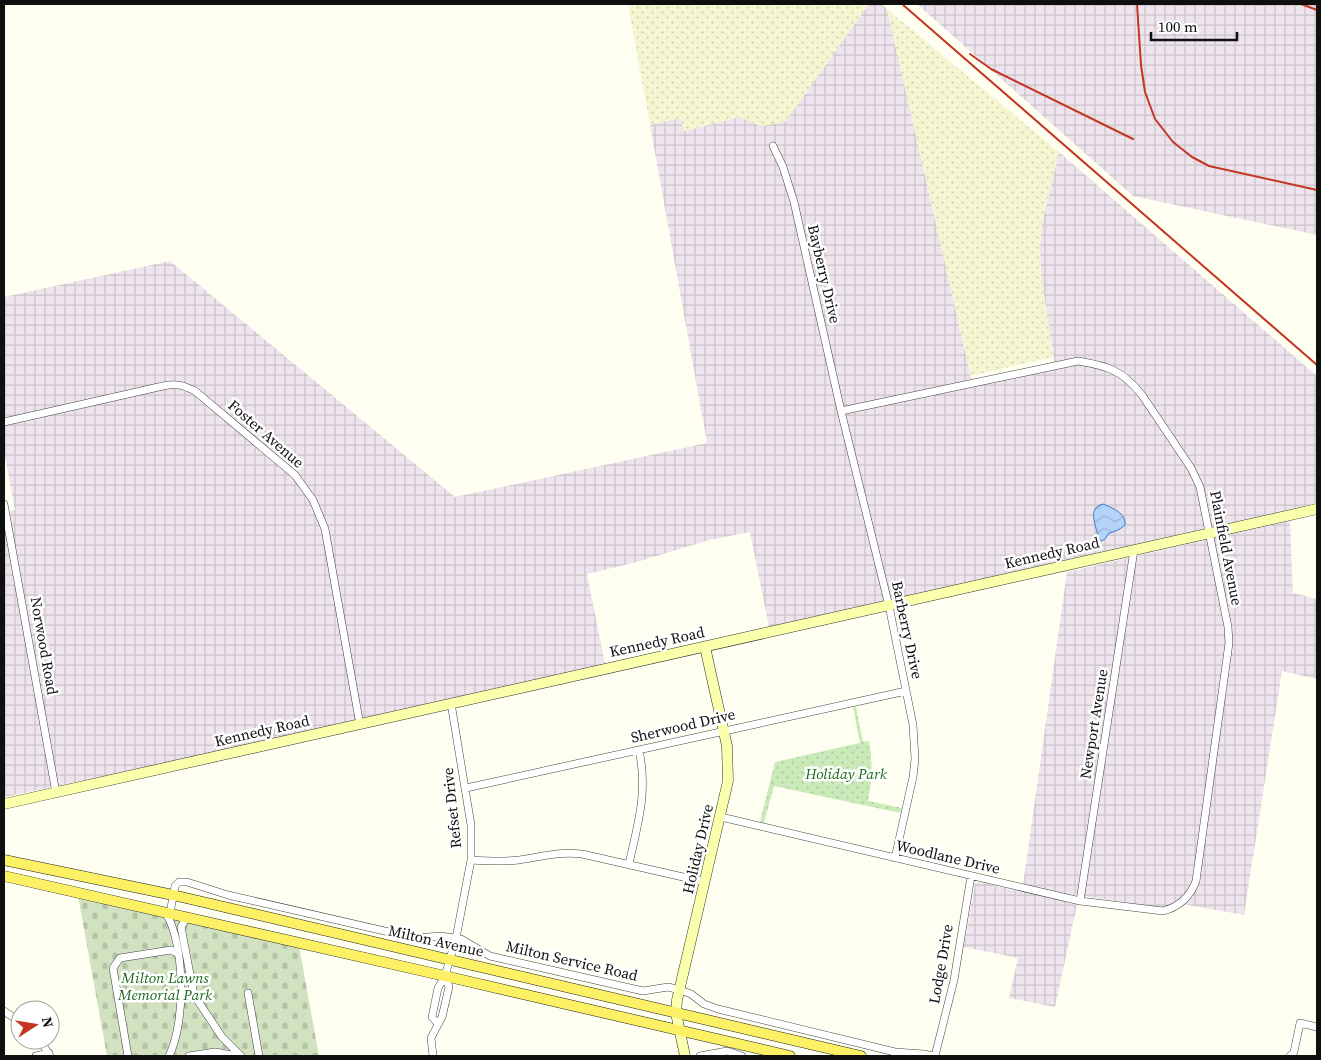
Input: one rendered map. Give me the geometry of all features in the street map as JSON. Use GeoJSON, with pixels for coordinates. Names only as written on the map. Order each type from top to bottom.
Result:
{"type":"FeatureCollection","features":[{"type":"Feature","properties":{"kind":"main road","name":"Milton Avenue"},"geometry":{"type":"LineString","coordinates":[[4,860],[173,895],[861,1056]]}},
{"type":"Feature","properties":{"kind":"main road"},"geometry":{"type":"LineString","coordinates":[[4,876],[790,1056]]}},
{"type":"Feature","properties":{"kind":"street","name":"Bayberry Drive"},"geometry":{"type":"LineString","coordinates":[[773,146],[792,193],[840,411]]}},
{"type":"Feature","properties":{"kind":"street","name":"Plainfield Avenue"},"geometry":{"type":"LineString","coordinates":[[840,411],[1078,361],[1104,365],[1116,370],[1133,384],[1142,395],[1190,468],[1200,487],[1228,627],[1229,642],[1196,881],[1188,897],[1171,908]]}},
{"type":"Feature","properties":{"kind":"street","name":"Foster Avenue"},"geometry":{"type":"LineString","coordinates":[[4,422],[161,386],[172,384],[184,385],[195,391],[295,475],[313,500],[324,529],[360,725]]}},
{"type":"Feature","properties":{"kind":"street","name":"Barberry Drive"},"geometry":{"type":"LineString","coordinates":[[840,411],[889,606],[913,725],[913,777],[895,858]]}},
{"type":"Feature","properties":{"kind":"street","name":"Norwood Road"},"geometry":{"type":"LineString","coordinates":[[4,505],[56,793]]}},
{"type":"Feature","properties":{"kind":"street","name":"Kennedy Road"},"geometry":{"type":"LineString","coordinates":[[4,804],[1317,509]]}},
{"type":"Feature","properties":{"kind":"street","name":"Newport Avenue"},"geometry":{"type":"LineString","coordinates":[[1080,901],[1134,550]]}},
{"type":"Feature","properties":{"kind":"street","name":"Holiday Drive"},"geometry":{"type":"LineString","coordinates":[[685,1056],[676,1013],[728,781],[728,758],[724,731],[705,647]]}},
{"type":"Feature","properties":{"kind":"street","name":"Sherwood Drive"},"geometry":{"type":"LineString","coordinates":[[466,788],[906,691]]}},
{"type":"Feature","properties":{"kind":"street","name":"Refset Drive"},"geometry":{"type":"LineString","coordinates":[[434,1056],[430,1039],[442,1017],[449,987],[445,976],[456,938],[471,860],[471,825],[451,703]]}},
{"type":"Feature","properties":{"kind":"street"},"geometry":{"type":"LineString","coordinates":[[629,864],[643,792],[643,768],[639,750]]}},
{"type":"Feature","properties":{"kind":"street","name":"Woodlane Drive"},"geometry":{"type":"LineString","coordinates":[[721,817],[1080,901],[1163,911],[1171,908]]}},
{"type":"Feature","properties":{"kind":"street"},"geometry":{"type":"LineString","coordinates":[[471,860],[520,860],[565,852],[629,864],[705,882]]}},
{"type":"Feature","properties":{"kind":"street","name":"Lodge Drive"},"geometry":{"type":"LineString","coordinates":[[935,1056],[954,980],[971,876]]}},
{"type":"Feature","properties":{"kind":"street","name":"Milton Service Road"},"geometry":{"type":"LineString","coordinates":[[173,895],[176,884],[180,881],[187,882],[228,895],[415,938],[441,936],[456,938],[466,941],[490,956],[643,991],[668,987],[691,994],[704,1004],[718,1009],[895,1052],[935,1056]]}},
{"type":"Feature","properties":{"kind":"street"},"geometry":{"type":"LineString","coordinates":[[169,1056],[178,1028],[182,994],[174,952],[173,926],[168,913],[173,895]]}},
{"type":"Feature","properties":{"kind":"street"},"geometry":{"type":"LineString","coordinates":[[186,917],[181,927],[194,994],[223,1038],[241,1056]]}},
{"type":"Feature","properties":{"kind":"street"},"geometry":{"type":"LineString","coordinates":[[128,1056],[113,968],[114,964],[120,958],[174,952]]}},
{"type":"Feature","properties":{"kind":"street"},"geometry":{"type":"LineString","coordinates":[[248,993],[258,1056]]}},
{"type":"Feature","properties":{"kind":"street"},"geometry":{"type":"LineString","coordinates":[[182,994],[191,998],[194,994]]}},
{"type":"Feature","properties":{"kind":"street"},"geometry":{"type":"LineString","coordinates":[[1290,1056],[1294,1052],[1300,1023],[1317,1027]]}},
{"type":"Feature","properties":{"kind":"street"},"geometry":{"type":"LineString","coordinates":[[218,1052],[222,1048],[223,1038]]}},
{"type":"Feature","properties":{"kind":"street"},"geometry":{"type":"LineString","coordinates":[[189,1056],[218,1052],[237,1056]]}},
{"type":"Feature","properties":{"kind":"street"},"geometry":{"type":"LineString","coordinates":[[700,1056],[727,1052],[742,1056]]}},
{"type":"Feature","properties":{"kind":"street"},"geometry":{"type":"LineString","coordinates":[[36,1056],[49,1055]]}},
{"type":"Feature","properties":{"kind":"shaded area"},"geometry":{"type":"Polygon","coordinates":[[[869,4],[882,4],[887,9],[973,386],[1055,368],[1041,275],[1040,248],[1042,224],[1059,152],[1317,376],[1317,503],[769,627],[750,532],[709,540],[637,562],[587,574],[605,664],[125,772],[4,797],[4,512],[15,510],[4,451],[4,297],[170,261],[455,497],[707,443],[650,125],[680,118],[684,131],[740,117],[760,126],[785,122],[869,4]]]}},
{"type":"Feature","properties":{"kind":"shaded area"},"geometry":{"type":"Polygon","coordinates":[[[917,4],[1317,4],[1317,235],[1133,196],[917,4]]]}},
{"type":"Feature","properties":{"kind":"shaded area"},"geometry":{"type":"Polygon","coordinates":[[[1290,521],[1293,593],[1317,599],[1317,679],[1282,671],[1244,915],[1188,905],[1180,900],[1168,906],[1156,907],[1070,894],[1068,903],[1077,905],[1055,1007],[1009,998],[1018,958],[964,947],[975,883],[980,882],[1022,892],[1067,572],[1290,521]]]}},
{"type":"Feature","properties":{"kind":"green space"},"geometry":{"type":"Polygon","coordinates":[[[628,4],[869,4],[785,122],[760,126],[740,117],[684,131],[680,118],[650,125],[628,4]]]}},
{"type":"Feature","properties":{"kind":"green space"},"geometry":{"type":"Polygon","coordinates":[[[887,9],[1059,152],[1042,224],[1040,248],[1041,275],[1053,357],[971,376],[887,9]]]}},
{"type":"Feature","properties":{"kind":"green space","name":"Holiday Park"},"geometry":{"type":"Polygon","coordinates":[[[853,707],[856,707],[863,742],[869,741],[871,771],[868,801],[902,808],[900,813],[774,786],[764,823],[760,822],[775,762],[860,743],[853,707]]]}},
{"type":"Feature","properties":{"kind":"green space","name":"Milton Lawns Memorial Park"},"geometry":{"type":"Polygon","coordinates":[[[78,896],[299,946],[319,1056],[107,1056],[78,896]]]}},
{"type":"Feature","properties":{"kind":"water"},"geometry":{"type":"Polygon","coordinates":[[[1103,504],[1121,514],[1125,525],[1108,534],[1102,541],[1098,538],[1094,513],[1098,506],[1103,504]]]}},
{"type":"Feature","properties":{"kind":"railway"},"geometry":{"type":"LineString","coordinates":[[902,4],[1317,365]]}},
{"type":"Feature","properties":{"kind":"railway"},"geometry":{"type":"LineString","coordinates":[[1137,4],[1141,65],[1145,92],[1155,119],[1173,142],[1192,157],[1209,166],[1317,190]]}},
{"type":"Feature","properties":{"kind":"railway"},"geometry":{"type":"LineString","coordinates":[[1301,4],[1317,10]]}},
{"type":"Feature","properties":{"kind":"railway"},"geometry":{"type":"LineString","coordinates":[[970,54],[991,69],[1133,139]]}}]}
